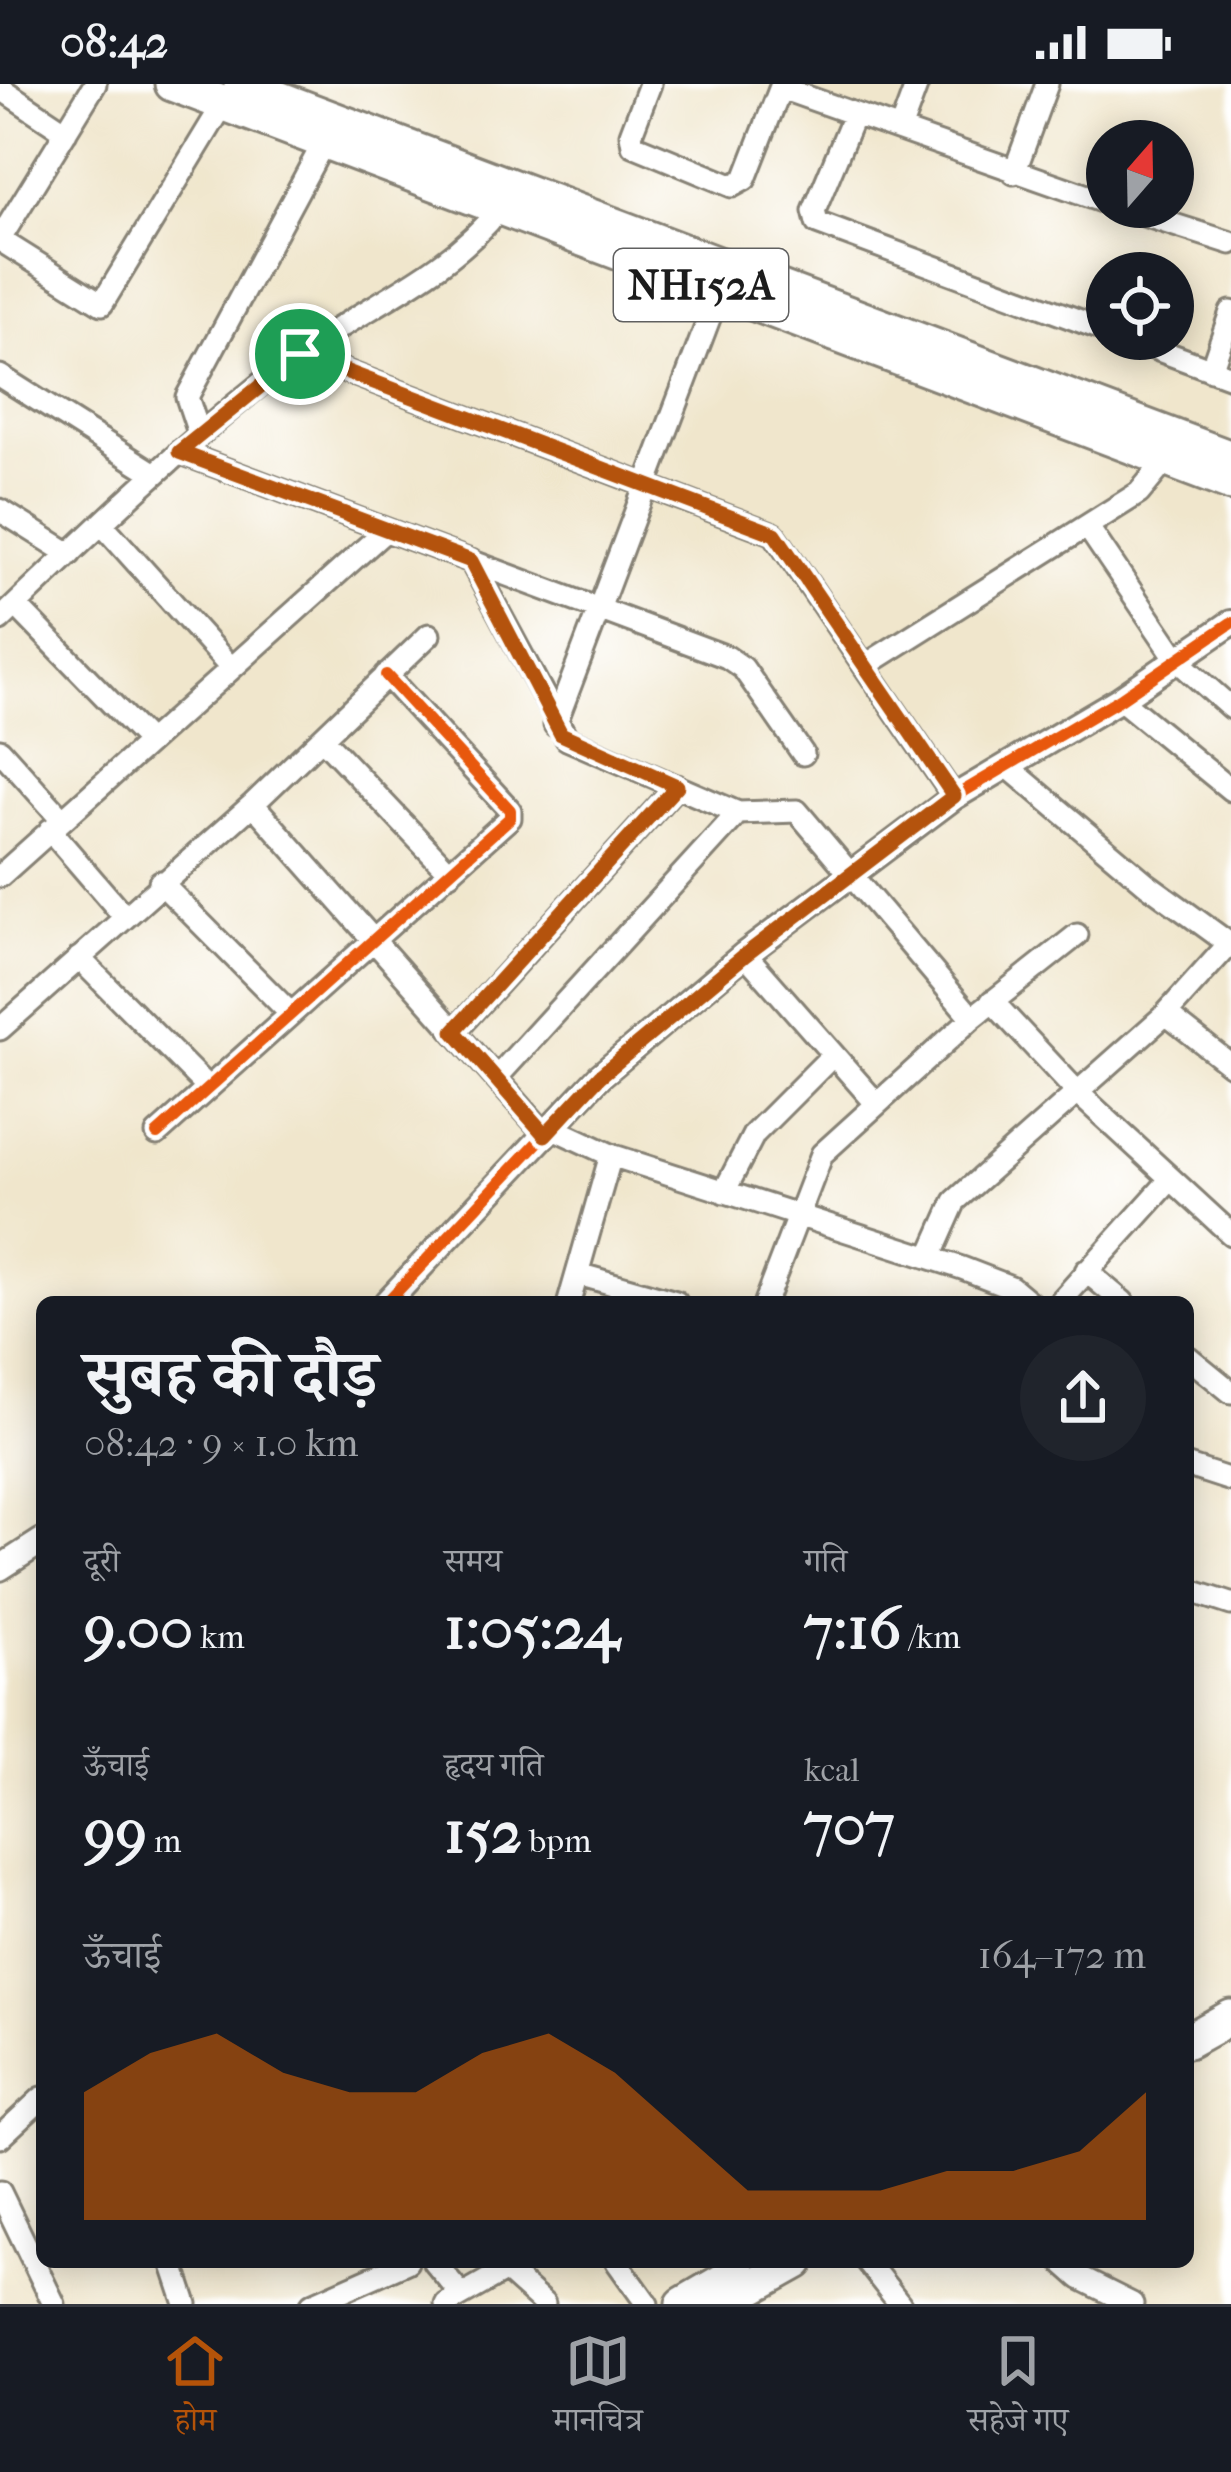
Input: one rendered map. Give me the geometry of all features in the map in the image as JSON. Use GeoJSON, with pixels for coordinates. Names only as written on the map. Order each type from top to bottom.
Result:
{"type":"FeatureCollection","features":[{"type":"Feature","properties":{"kind":"main road","name":"NH152A"},"geometry":{"type":"LineString","coordinates":[[172,84],[232,94],[723,280],[1231,484]]}},
{"type":"Feature","properties":{"kind":"main road","name":"NH152A"},"geometry":{"type":"LineString","coordinates":[[232,94],[324,142],[500,208],[723,280],[1231,458]]}},
{"type":"Feature","properties":{"kind":"main road"},"geometry":{"type":"LineString","coordinates":[[1194,2012],[1231,1991]]}},
{"type":"Feature","properties":{"kind":"main road"},"geometry":{"type":"LineString","coordinates":[[1194,2038],[1231,2017]]}},
{"type":"Feature","properties":{"kind":"main road"},"geometry":{"type":"LineString","coordinates":[[683,2304],[746,2268]]}},
{"type":"Feature","properties":{"kind":"main road"},"geometry":{"type":"LineString","coordinates":[[722,2304],[786,2268]]}},
{"type":"Feature","properties":{"kind":"street"},"geometry":{"type":"LineString","coordinates":[[95,84],[0,239],[102,304],[232,94]]}},
{"type":"Feature","properties":{"kind":"street"},"geometry":{"type":"LineString","coordinates":[[650,84],[631,134],[633,145],[732,186],[746,179],[782,86],[1086,196]]}},
{"type":"Feature","properties":{"kind":"street"},"geometry":{"type":"LineString","coordinates":[[900,130],[917,84]]}},
{"type":"Feature","properties":{"kind":"street"},"geometry":{"type":"LineString","coordinates":[[1014,173],[1048,84]]}},
{"type":"Feature","properties":{"kind":"street"},"geometry":{"type":"LineString","coordinates":[[0,88],[66,132]]}},
{"type":"Feature","properties":{"kind":"street"},"geometry":{"type":"LineString","coordinates":[[854,115],[814,211],[818,223],[1086,323]]}},
{"type":"Feature","properties":{"kind":"street"},"geometry":{"type":"LineString","coordinates":[[199,433],[187,397],[324,142]]}},
{"type":"Feature","properties":{"kind":"street"},"geometry":{"type":"LineString","coordinates":[[149,742],[8,613],[199,433],[300,354],[466,248],[500,208]]}},
{"type":"Feature","properties":{"kind":"street"},"geometry":{"type":"LineString","coordinates":[[1184,228],[1231,243]]}},
{"type":"Feature","properties":{"kind":"street"},"geometry":{"type":"LineString","coordinates":[[555,725],[723,280]]}},
{"type":"Feature","properties":{"kind":"street"},"geometry":{"type":"LineString","coordinates":[[1186,360],[1221,373],[1231,312]]}},
{"type":"Feature","properties":{"kind":"street"},"geometry":{"type":"LineString","coordinates":[[300,354],[775,534],[954,796]]}},
{"type":"Feature","properties":{"kind":"street"},"geometry":{"type":"LineString","coordinates":[[0,376],[155,474]]}},
{"type":"Feature","properties":{"kind":"street"},"geometry":{"type":"LineString","coordinates":[[179,452],[736,662],[803,754]]}},
{"type":"Feature","properties":{"kind":"street"},"geometry":{"type":"LineString","coordinates":[[866,665],[1139,493],[1166,460]]}},
{"type":"Feature","properties":{"kind":"street"},"geometry":{"type":"LineString","coordinates":[[0,510],[70,554]]}},
{"type":"Feature","properties":{"kind":"street"},"geometry":{"type":"LineString","coordinates":[[101,524],[231,668]]}},
{"type":"Feature","properties":{"kind":"street"},"geometry":{"type":"LineString","coordinates":[[1087,526],[1179,662],[1231,708]]}},
{"type":"Feature","properties":{"kind":"street"},"geometry":{"type":"LineString","coordinates":[[0,876],[386,530]]}},
{"type":"Feature","properties":{"kind":"street"},"geometry":{"type":"LineString","coordinates":[[471,561],[555,725],[575,744],[737,813],[792,808],[855,875],[972,1018]]}},
{"type":"Feature","properties":{"kind":"street"},"geometry":{"type":"LineString","coordinates":[[393,1296],[600,1076],[745,955],[954,796],[1120,699],[1231,623]]}},
{"type":"Feature","properties":{"kind":"street"},"geometry":{"type":"LineString","coordinates":[[0,1029],[253,804],[429,634]]}},
{"type":"Feature","properties":{"kind":"street"},"geometry":{"type":"LineString","coordinates":[[157,1134],[508,821],[510,810],[386,675]]}},
{"type":"Feature","properties":{"kind":"street"},"geometry":{"type":"LineString","coordinates":[[1120,699],[1231,790]]}},
{"type":"Feature","properties":{"kind":"street"},"geometry":{"type":"LineString","coordinates":[[322,738],[450,873]]}},
{"type":"Feature","properties":{"kind":"street"},"geometry":{"type":"LineString","coordinates":[[0,750],[124,916]]}},
{"type":"Feature","properties":{"kind":"street"},"geometry":{"type":"LineString","coordinates":[[930,1257],[955,1201],[1166,1014],[1230,944],[1147,884],[1007,766]]}},
{"type":"Feature","properties":{"kind":"street"},"geometry":{"type":"LineString","coordinates":[[454,1031],[677,786]]}},
{"type":"Feature","properties":{"kind":"street"},"geometry":{"type":"LineString","coordinates":[[253,804],[549,1132],[930,1257],[1011,1287],[1022,1296]]}},
{"type":"Feature","properties":{"kind":"street"},"geometry":{"type":"LineString","coordinates":[[496,1077],[737,813]]}},
{"type":"Feature","properties":{"kind":"street"},"geometry":{"type":"LineString","coordinates":[[160,882],[290,1013]]}},
{"type":"Feature","properties":{"kind":"street"},"geometry":{"type":"LineString","coordinates":[[767,1296],[822,1154],[972,1018],[1077,935]]}},
{"type":"Feature","properties":{"kind":"street"},"geometry":{"type":"LineString","coordinates":[[745,955],[876,1102]]}},
{"type":"Feature","properties":{"kind":"street"},"geometry":{"type":"LineString","coordinates":[[79,958],[208,1088]]}},
{"type":"Feature","properties":{"kind":"street"},"geometry":{"type":"LineString","coordinates":[[992,1001],[1078,1093],[1231,1234]]}},
{"type":"Feature","properties":{"kind":"street"},"geometry":{"type":"LineString","coordinates":[[1166,1014],[1231,1065]]}},
{"type":"Feature","properties":{"kind":"street"},"geometry":{"type":"LineString","coordinates":[[724,1192],[754,1134],[832,1056]]}},
{"type":"Feature","properties":{"kind":"street"},"geometry":{"type":"LineString","coordinates":[[571,1296],[611,1155]]}},
{"type":"Feature","properties":{"kind":"street"},"geometry":{"type":"LineString","coordinates":[[1065,1296],[1170,1180]]}},
{"type":"Feature","properties":{"kind":"street"},"geometry":{"type":"LineString","coordinates":[[1086,1271],[1116,1296]]}},
{"type":"Feature","properties":{"kind":"street"},"geometry":{"type":"LineString","coordinates":[[578,1274],[655,1296]]}},
{"type":"Feature","properties":{"kind":"street"},"geometry":{"type":"LineString","coordinates":[[1194,1362],[1231,1392]]}},
{"type":"Feature","properties":{"kind":"street"},"geometry":{"type":"LineString","coordinates":[[1194,1468],[1231,1480]]}},
{"type":"Feature","properties":{"kind":"street"},"geometry":{"type":"LineString","coordinates":[[0,1568],[36,1553]]}},
{"type":"Feature","properties":{"kind":"street"},"geometry":{"type":"LineString","coordinates":[[1194,1592],[1231,1604]]}},
{"type":"Feature","properties":{"kind":"street"},"geometry":{"type":"LineString","coordinates":[[0,2137],[36,2104]]}},
{"type":"Feature","properties":{"kind":"street"},"geometry":{"type":"LineString","coordinates":[[0,2192],[36,2267]]}},
{"type":"Feature","properties":{"kind":"street"},"geometry":{"type":"LineString","coordinates":[[37,2268],[54,2304]]}},
{"type":"Feature","properties":{"kind":"street"},"geometry":{"type":"LineString","coordinates":[[174,2268],[186,2304]]}},
{"type":"Feature","properties":{"kind":"street"},"geometry":{"type":"LineString","coordinates":[[312,2304],[393,2268]]}},
{"type":"Feature","properties":{"kind":"street"},"geometry":{"type":"LineString","coordinates":[[437,2268],[454,2300],[506,2270],[544,2304]]}},
{"type":"Feature","properties":{"kind":"street"},"geometry":{"type":"LineString","coordinates":[[621,2268],[647,2304]]}},
{"type":"Feature","properties":{"kind":"street"},"geometry":{"type":"LineString","coordinates":[[872,2268],[900,2304]]}},
{"type":"Feature","properties":{"kind":"street"},"geometry":{"type":"LineString","coordinates":[[1069,2268],[1132,2304]]}},
{"type":"Feature","properties":{"kind":"cycle path"},"geometry":{"type":"LineString","coordinates":[[300,354],[774,534],[954,797]]}},
{"type":"Feature","properties":{"kind":"cycle path"},"geometry":{"type":"LineString","coordinates":[[393,1296],[600,1076],[745,954],[954,797],[1120,699],[1231,623]]}},
{"type":"Feature","properties":{"kind":"cycle path"},"geometry":{"type":"LineString","coordinates":[[157,1134],[510,818],[510,810],[386,675]]}},
{"type":"Feature","properties":{"kind":"route"},"geometry":{"type":"LineString","coordinates":[[300,354],[775,534],[954,796],[745,955],[600,1076],[545,1135],[454,1031],[677,786],[561,734],[471,561],[179,452],[300,354]]}}]}
